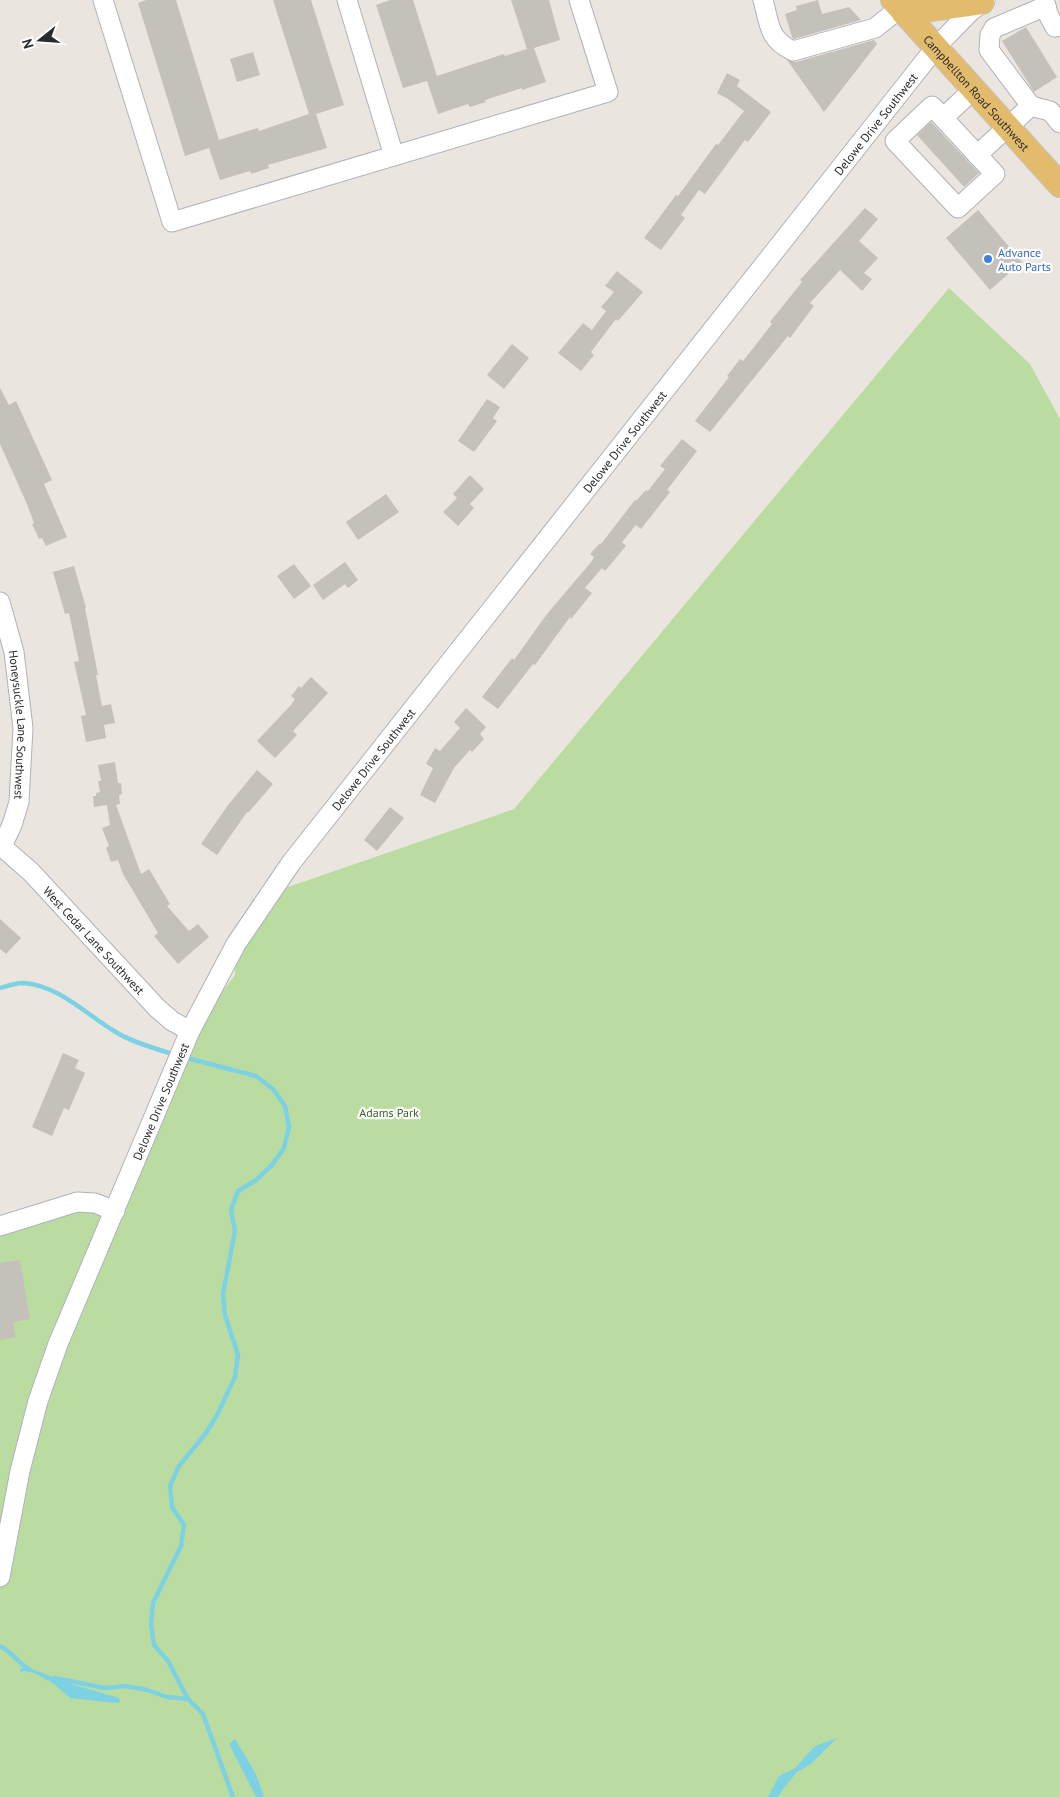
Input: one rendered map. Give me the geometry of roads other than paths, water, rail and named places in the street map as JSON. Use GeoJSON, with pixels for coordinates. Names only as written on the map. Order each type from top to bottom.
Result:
{"type":"FeatureCollection","features":[{"type":"Feature","properties":{"kind":"main road"},"geometry":{"type":"LineString","coordinates":[[899,7],[983,1]]}},
{"type":"Feature","properties":{"kind":"main road","name":"Campbellton Road Southwest"},"geometry":{"type":"LineString","coordinates":[[899,7],[1060,185]]}},
{"type":"Feature","properties":{"kind":"street"},"geometry":{"type":"LineString","coordinates":[[103,0],[172,222],[608,92],[579,0]]}},
{"type":"Feature","properties":{"kind":"street"},"geometry":{"type":"LineString","coordinates":[[347,0],[394,156]]}},
{"type":"Feature","properties":{"kind":"street"},"geometry":{"type":"LineString","coordinates":[[763,0],[772,34],[780,44],[793,51],[875,28],[899,7]]}},
{"type":"Feature","properties":{"kind":"street"},"geometry":{"type":"LineString","coordinates":[[983,1],[994,28]]}},
{"type":"Feature","properties":{"kind":"street","name":"Delowe Drive Southwest"},"geometry":{"type":"LineString","coordinates":[[0,1577],[8,1487],[58,1344],[190,1031],[236,944],[291,863],[936,47],[953,28],[983,1]]}},
{"type":"Feature","properties":{"kind":"street"},"geometry":{"type":"LineString","coordinates":[[1060,26],[1055,27],[1045,3],[994,28],[990,35],[989,50],[1031,106],[1050,111],[1060,123]]}},
{"type":"Feature","properties":{"kind":"street"},"geometry":{"type":"LineString","coordinates":[[943,118],[974,89]]}},
{"type":"Feature","properties":{"kind":"street"},"geometry":{"type":"LineString","coordinates":[[932,106],[977,155],[995,174],[958,208],[895,141],[932,106]]}},
{"type":"Feature","properties":{"kind":"street"},"geometry":{"type":"LineString","coordinates":[[977,155],[1031,106]]}},
{"type":"Feature","properties":{"kind":"street","name":"Honeysuckle Lane Southwest"},"geometry":{"type":"LineString","coordinates":[[0,602],[14,652],[23,728],[19,802],[12,825],[1,846]]}},
{"type":"Feature","properties":{"kind":"street","name":"West Cedar Lane Southwest"},"geometry":{"type":"LineString","coordinates":[[1,846],[31,872],[157,1008],[172,1021],[190,1031]]}},
{"type":"Feature","properties":{"kind":"street"},"geometry":{"type":"LineString","coordinates":[[0,1226],[77,1202],[95,1203],[115,1211]]}},
{"type":"Feature","properties":{"kind":"water"},"geometry":{"type":"Polygon","coordinates":[[[27,1667],[68,1683],[119,1698],[120,1702],[70,1698],[53,1683],[34,1673],[20,1672],[20,1669],[27,1667]]]}},
{"type":"Feature","properties":{"kind":"water"},"geometry":{"type":"Polygon","coordinates":[[[837,1738],[811,1764],[797,1772],[778,1797],[768,1797],[779,1776],[795,1768],[815,1746],[837,1738]]]}},
{"type":"Feature","properties":{"kind":"water"},"geometry":{"type":"Polygon","coordinates":[[[235,1739],[256,1774],[264,1797],[256,1797],[229,1744],[235,1739]]]}},
{"type":"Feature","properties":{"kind":"waterway"},"geometry":{"type":"LineString","coordinates":[[0,988],[23,983],[48,989],[71,1001],[121,1035],[175,1055]]}},
{"type":"Feature","properties":{"kind":"waterway"},"geometry":{"type":"LineString","coordinates":[[183,1057],[256,1076],[273,1089],[285,1106],[289,1127],[284,1148],[272,1165],[256,1180],[238,1191],[231,1210],[235,1231],[223,1294],[225,1315],[238,1355],[235,1377],[217,1415],[206,1433],[179,1466],[170,1486],[172,1507],[184,1525],[181,1546],[153,1603],[151,1624],[154,1645],[168,1661],[188,1699],[203,1714],[233,1797]]}},
{"type":"Feature","properties":{"kind":"waterway"},"geometry":{"type":"LineString","coordinates":[[0,1646],[29,1669]]}},
{"type":"Feature","properties":{"kind":"waterway"},"geometry":{"type":"LineString","coordinates":[[55,1678],[105,1688],[126,1686],[147,1690],[167,1697],[188,1699]]}},
{"type":"Feature","properties":{"kind":"place","name":"Advance Auto Parts"},"geometry":{"type":"Point","coordinates":[988,259]}},
{"type":"Feature","properties":{"kind":"park label","name":"Adams Park"},"geometry":{"type":"Point","coordinates":[389,1112]}}]}
